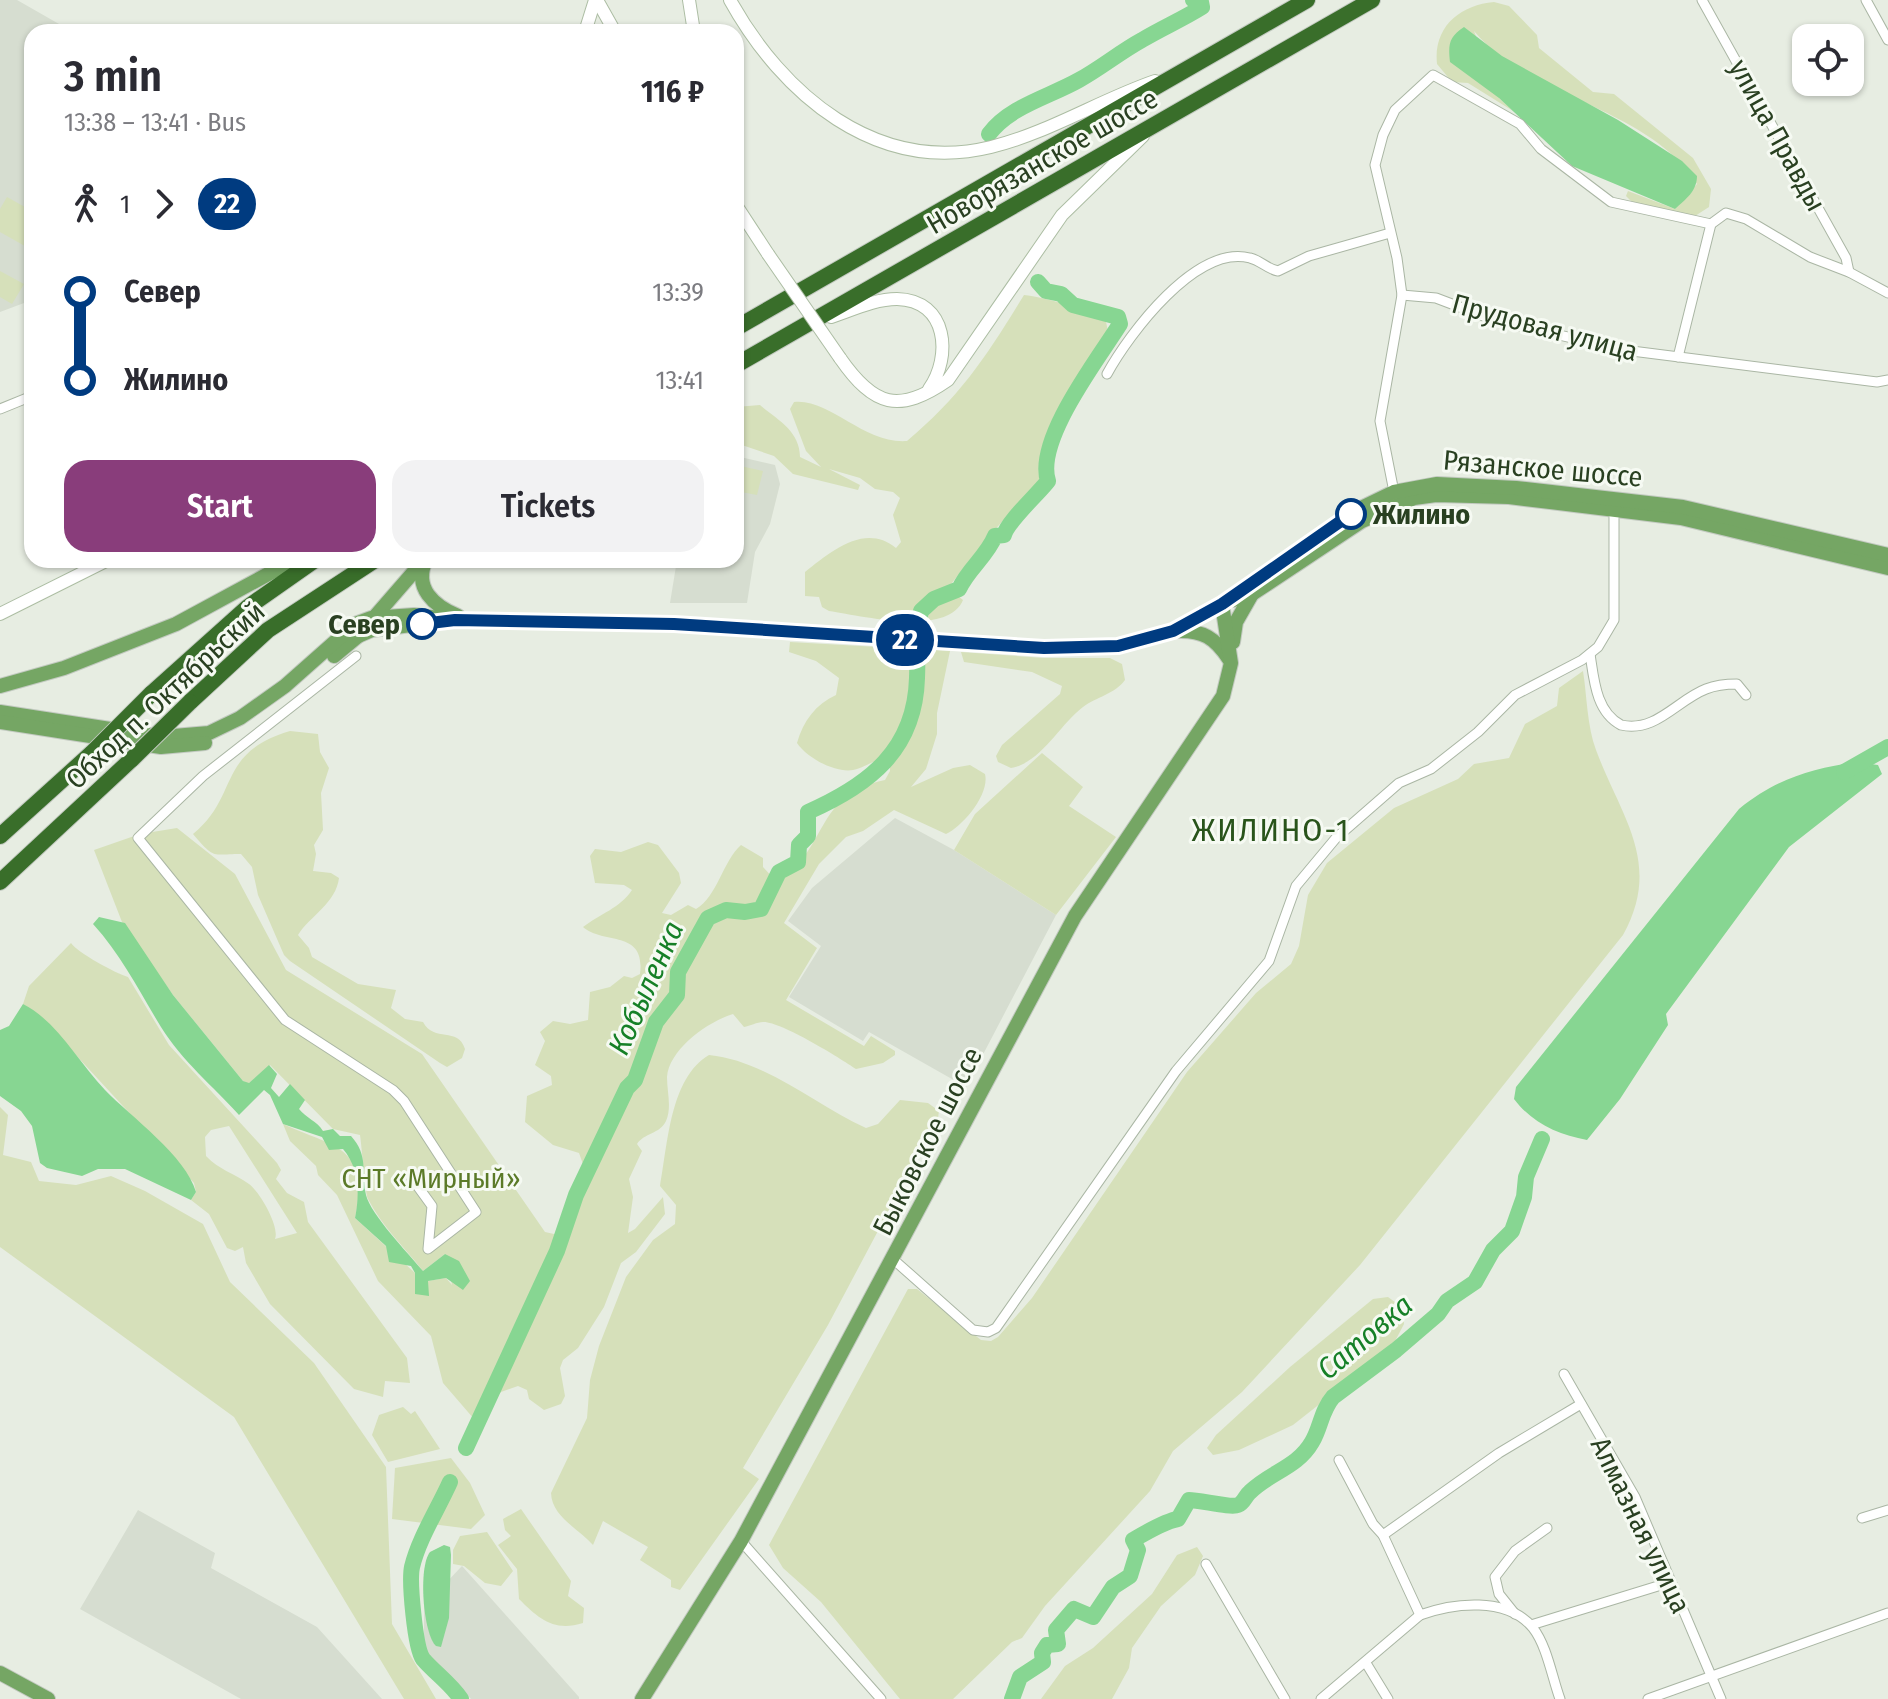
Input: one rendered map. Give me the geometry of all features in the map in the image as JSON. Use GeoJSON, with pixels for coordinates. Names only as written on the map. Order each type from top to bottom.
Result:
{"type":"FeatureCollection","features":[{"type":"Feature","properties":{"kind":"highway","name":"Новорязанское шоссе"},"geometry":{"type":"LineString","coordinates":[[744,323],[1307,0]]}},
{"type":"Feature","properties":{"kind":"highway","name":"Новорязанское шоссе"},"geometry":{"type":"LineString","coordinates":[[744,361],[1372,0]]}},
{"type":"Feature","properties":{"kind":"highway","name":"Обход п. Октябрьский"},"geometry":{"type":"LineString","coordinates":[[0,836],[248,607],[304,568]]}},
{"type":"Feature","properties":{"kind":"highway","name":"Обход п. Октябрьский"},"geometry":{"type":"LineString","coordinates":[[0,882],[268,630],[363,568]]}},
{"type":"Feature","properties":{"kind":"main road"},"geometry":{"type":"LineString","coordinates":[[588,24],[596,0]]}},
{"type":"Feature","properties":{"kind":"main road"},"geometry":{"type":"LineString","coordinates":[[596,0],[610,24]]}},
{"type":"Feature","properties":{"kind":"main road"},"geometry":{"type":"LineString","coordinates":[[689,0],[693,24]]}},
{"type":"Feature","properties":{"kind":"main road"},"geometry":{"type":"LineString","coordinates":[[730,0],[772,64],[795,89],[844,126],[901,147],[959,152],[990,147],[1177,73]]}},
{"type":"Feature","properties":{"kind":"main road"},"geometry":{"type":"LineString","coordinates":[[744,217],[859,383],[881,399],[909,402],[948,380],[1062,215],[1150,129]]}},
{"type":"Feature","properties":{"kind":"main road"},"geometry":{"type":"LineString","coordinates":[[805,327],[880,301],[903,299],[919,305],[937,322],[945,346],[938,376],[921,397]]}},
{"type":"Feature","properties":{"kind":"main road","name":"Рязанское шоссе"},"geometry":{"type":"LineString","coordinates":[[358,636],[387,627],[482,620],[674,624],[1084,649],[1130,644],[1173,631],[1222,604],[1359,509],[1394,492],[1412,487],[1466,483],[1683,507],[1888,555]]}},
{"type":"Feature","properties":{"kind":"main road","name":"Рязанское шоссе"},"geometry":{"type":"LineString","coordinates":[[1222,604],[1252,594],[1362,521],[1414,498],[1473,495],[1681,518],[1888,568]]}},
{"type":"Feature","properties":{"kind":"main road"},"geometry":{"type":"LineString","coordinates":[[0,614],[92,568]]}},
{"type":"Feature","properties":{"kind":"main road"},"geometry":{"type":"LineString","coordinates":[[0,686],[64,668],[176,624],[279,568]]}},
{"type":"Feature","properties":{"kind":"main road"},"geometry":{"type":"LineString","coordinates":[[0,722],[161,747],[211,742],[246,725],[291,694],[358,636],[418,568]]}},
{"type":"Feature","properties":{"kind":"main road"},"geometry":{"type":"LineString","coordinates":[[424,568],[423,587],[434,604],[458,616],[482,620]]}},
{"type":"Feature","properties":{"kind":"main road"},"geometry":{"type":"LineString","coordinates":[[1231,663],[1236,622],[1252,594]]}},
{"type":"Feature","properties":{"kind":"main road","name":"Быковское шоссе"},"geometry":{"type":"LineString","coordinates":[[642,1699],[741,1541],[894,1260],[1067,931],[1223,696],[1231,663],[1222,604]]}},
{"type":"Feature","properties":{"kind":"main road","name":"Рязанское шоссе"},"geometry":{"type":"LineString","coordinates":[[371,618],[414,615],[455,620]]}},
{"type":"Feature","properties":{"kind":"main road"},"geometry":{"type":"LineString","coordinates":[[0,712],[162,737],[209,733],[240,718],[274,694],[355,624],[371,618]]}},
{"type":"Feature","properties":{"kind":"main road"},"geometry":{"type":"LineString","coordinates":[[1173,631],[1203,634],[1220,645],[1231,663]]}},
{"type":"Feature","properties":{"kind":"main road"},"geometry":{"type":"LineString","coordinates":[[0,1673],[48,1699]]}},
{"type":"Feature","properties":{"kind":"street","name":"улица Правды"},"geometry":{"type":"LineString","coordinates":[[1702,0],[1802,176],[1846,258],[1849,272]]}},
{"type":"Feature","properties":{"kind":"street"},"geometry":{"type":"LineString","coordinates":[[1866,0],[1888,40]]}},
{"type":"Feature","properties":{"kind":"street"},"geometry":{"type":"LineString","coordinates":[[1394,492],[1380,421],[1402,295],[1375,165],[1383,135],[1395,110],[1433,75],[1520,124],[1541,149],[1611,202],[1711,224]]}},
{"type":"Feature","properties":{"kind":"street"},"geometry":{"type":"LineString","coordinates":[[1678,357],[1711,224],[1726,213],[1736,215],[1810,257],[1849,272],[1888,293]]}},
{"type":"Feature","properties":{"kind":"street"},"geometry":{"type":"LineString","coordinates":[[1107,374],[1128,339],[1153,311],[1187,277],[1214,261],[1252,258],[1278,271],[1309,256],[1390,233]]}},
{"type":"Feature","properties":{"kind":"street","name":"Прудовая улица"},"geometry":{"type":"LineString","coordinates":[[1402,295],[1436,298],[1494,320],[1624,350],[1877,382],[1888,380]]}},
{"type":"Feature","properties":{"kind":"street"},"geometry":{"type":"LineString","coordinates":[[0,409],[24,399]]}},
{"type":"Feature","properties":{"kind":"street"},"geometry":{"type":"LineString","coordinates":[[894,1260],[973,1330],[988,1332],[996,1328],[1176,1071],[1269,961],[1296,886],[1336,838],[1399,783],[1431,769],[1478,732],[1515,695],[1590,654],[1614,620],[1614,509]]}},
{"type":"Feature","properties":{"kind":"street"},"geometry":{"type":"LineString","coordinates":[[1590,654],[1596,688],[1606,713],[1621,725],[1648,723],[1691,696],[1721,685],[1737,684],[1746,695]]}},
{"type":"Feature","properties":{"kind":"street"},"geometry":{"type":"LineString","coordinates":[[356,656],[203,776],[138,838],[285,1020],[393,1090],[413,1112],[476,1212],[428,1249],[432,1206],[411,1177]]}},
{"type":"Feature","properties":{"kind":"street","name":"Алмазная улица"},"geometry":{"type":"LineString","coordinates":[[1564,1374],[1635,1497],[1721,1699]]}},
{"type":"Feature","properties":{"kind":"street"},"geometry":{"type":"LineString","coordinates":[[1383,1535],[1499,1453],[1581,1404]]}},
{"type":"Feature","properties":{"kind":"street"},"geometry":{"type":"LineString","coordinates":[[1339,1460],[1373,1524],[1383,1535],[1420,1615]]}},
{"type":"Feature","properties":{"kind":"street"},"geometry":{"type":"LineString","coordinates":[[1862,1518],[1888,1510]]}},
{"type":"Feature","properties":{"kind":"street"},"geometry":{"type":"LineString","coordinates":[[1547,1528],[1515,1551],[1495,1577],[1499,1594],[1515,1614],[1531,1625],[1560,1699]]}},
{"type":"Feature","properties":{"kind":"street"},"geometry":{"type":"LineString","coordinates":[[741,1541],[881,1699]]}},
{"type":"Feature","properties":{"kind":"street"},"geometry":{"type":"LineString","coordinates":[[1206,1564],[1285,1699]]}},
{"type":"Feature","properties":{"kind":"street"},"geometry":{"type":"LineString","coordinates":[[1531,1625],[1671,1582]]}},
{"type":"Feature","properties":{"kind":"street"},"geometry":{"type":"LineString","coordinates":[[1321,1699],[1420,1615],[1464,1603],[1515,1614]]}},
{"type":"Feature","properties":{"kind":"street"},"geometry":{"type":"LineString","coordinates":[[1648,1699],[1712,1679],[1888,1613]]}},
{"type":"Feature","properties":{"kind":"street"},"geometry":{"type":"LineString","coordinates":[[1366,1663],[1388,1699]]}},
{"type":"Feature","properties":{"kind":"shaded area"},"geometry":{"type":"Polygon","coordinates":[[[0,0],[17,0],[59,24],[24,24],[24,303],[0,312],[0,0]]]}},
{"type":"Feature","properties":{"kind":"shaded area"},"geometry":{"type":"Polygon","coordinates":[[[1464,27],[1502,56],[1618,120],[1682,161],[1697,176],[1690,194],[1675,209],[1572,166],[1499,98],[1450,62],[1451,42],[1464,27]]]}},
{"type":"Feature","properties":{"kind":"shaded area"},"geometry":{"type":"Polygon","coordinates":[[[744,458],[775,465],[780,484],[770,524],[755,552],[747,603],[670,603],[676,568],[744,568],[744,458]]]}},
{"type":"Feature","properties":{"kind":"shaded area"},"geometry":{"type":"Polygon","coordinates":[[[1856,762],[1878,765],[1882,774],[1789,847],[1666,1014],[1668,1025],[1620,1099],[1587,1140],[1546,1127],[1529,1115],[1514,1099],[1516,1087],[1739,809],[1766,790],[1794,777],[1856,762]]]}},
{"type":"Feature","properties":{"kind":"shaded area"},"geometry":{"type":"Polygon","coordinates":[[[895,818],[954,850],[1056,915],[966,1087],[869,1032],[863,1041],[789,997],[821,946],[788,921],[812,888],[895,818]]]}},
{"type":"Feature","properties":{"kind":"shaded area"},"geometry":{"type":"Polygon","coordinates":[[[99,917],[125,923],[173,995],[243,1081],[249,1083],[269,1065],[277,1074],[271,1088],[279,1097],[290,1084],[305,1100],[299,1109],[323,1131],[333,1129],[340,1136],[351,1136],[362,1157],[366,1195],[382,1223],[423,1271],[445,1254],[459,1261],[470,1281],[463,1290],[446,1278],[428,1281],[429,1296],[415,1294],[415,1273],[411,1266],[389,1262],[386,1246],[355,1218],[357,1181],[343,1149],[329,1150],[322,1137],[283,1124],[270,1095],[264,1090],[239,1115],[169,1039],[121,961],[93,924],[99,917]]]}},
{"type":"Feature","properties":{"kind":"shaded area"},"geometry":{"type":"Polygon","coordinates":[[[23,1004],[46,1021],[105,1090],[170,1151],[190,1178],[196,1192],[191,1200],[125,1169],[98,1169],[82,1176],[47,1168],[40,1163],[32,1126],[21,1111],[0,1096],[0,1030],[9,1026],[23,1004]]]}},
{"type":"Feature","properties":{"kind":"shaded area"},"geometry":{"type":"Polygon","coordinates":[[[138,1510],[215,1553],[211,1568],[317,1627],[382,1699],[241,1699],[80,1609],[138,1510]]]}},
{"type":"Feature","properties":{"kind":"shaded area"},"geometry":{"type":"Polygon","coordinates":[[[444,1545],[450,1547],[451,1555],[449,1618],[441,1647],[436,1646],[428,1628],[423,1585],[430,1552],[444,1545]]]}},
{"type":"Feature","properties":{"kind":"shaded area"},"geometry":{"type":"Polygon","coordinates":[[[462,1566],[579,1699],[471,1699],[424,1650],[424,1606],[462,1566]]]}},
{"type":"Feature","properties":{"kind":"green space"},"geometry":{"type":"Polygon","coordinates":[[[1494,2],[1509,6],[1537,35],[1539,48],[1593,92],[1614,94],[1693,158],[1711,189],[1709,207],[1695,216],[1635,205],[1626,196],[1628,191],[1675,209],[1697,184],[1676,158],[1650,137],[1526,72],[1498,54],[1474,31],[1499,98],[1513,111],[1468,83],[1452,82],[1437,64],[1439,39],[1444,29],[1460,13],[1494,2]]]}},
{"type":"Feature","properties":{"kind":"green space"},"geometry":{"type":"Polygon","coordinates":[[[7,197],[24,207],[24,246],[0,232],[0,209],[7,197]]]}},
{"type":"Feature","properties":{"kind":"green space"},"geometry":{"type":"Polygon","coordinates":[[[0,271],[24,284],[12,304],[0,297],[0,271]]]}},
{"type":"Feature","properties":{"kind":"green space"},"geometry":{"type":"Polygon","coordinates":[[[1024,295],[1055,301],[1089,313],[1106,322],[1108,331],[1069,389],[1040,467],[1040,481],[987,538],[948,588],[963,600],[954,611],[940,618],[903,621],[829,611],[822,607],[819,597],[805,596],[805,572],[848,543],[872,538],[896,548],[901,542],[893,515],[900,498],[893,492],[875,489],[860,478],[829,469],[860,485],[858,490],[793,474],[774,456],[744,446],[744,406],[760,405],[781,421],[796,440],[800,457],[821,467],[806,451],[790,409],[794,402],[821,407],[876,436],[907,441],[958,391],[1024,295]]]}},
{"type":"Feature","properties":{"kind":"green space"},"geometry":{"type":"Polygon","coordinates":[[[744,467],[763,471],[757,495],[744,493],[744,467]]]}},
{"type":"Feature","properties":{"kind":"green space","name":"СНТ «Мирный»"},"geometry":{"type":"Polygon","coordinates":[[[790,642],[950,651],[937,713],[937,734],[926,769],[911,787],[953,768],[970,765],[985,774],[983,791],[974,808],[946,834],[894,810],[863,831],[846,837],[819,864],[784,923],[817,948],[786,1000],[864,1046],[871,1036],[895,1051],[895,1055],[883,1063],[856,1069],[782,1027],[763,1022],[744,1027],[733,1014],[692,1038],[669,1067],[666,1121],[660,1129],[637,1144],[642,1151],[629,1179],[633,1197],[628,1233],[663,1197],[665,1214],[636,1252],[621,1263],[604,1307],[578,1348],[563,1360],[560,1368],[565,1396],[561,1404],[544,1410],[529,1399],[527,1390],[518,1386],[501,1392],[474,1419],[443,1383],[431,1336],[378,1281],[337,1195],[318,1175],[316,1166],[290,1141],[283,1124],[333,1145],[353,1163],[358,1194],[355,1218],[415,1273],[427,1281],[446,1278],[452,1285],[445,1254],[423,1271],[380,1218],[367,1195],[360,1135],[333,1129],[270,1065],[248,1084],[243,1081],[173,995],[122,922],[94,850],[140,834],[177,828],[235,874],[286,970],[422,1054],[545,1232],[554,1234],[570,1228],[588,1178],[579,1153],[553,1145],[525,1122],[527,1096],[552,1085],[551,1076],[535,1065],[545,1041],[540,1032],[553,1021],[570,1024],[588,1020],[590,992],[610,987],[624,976],[632,978],[640,974],[640,960],[630,944],[583,927],[616,906],[632,890],[624,885],[595,883],[590,856],[595,849],[621,852],[648,842],[658,845],[679,873],[681,883],[662,913],[671,915],[688,905],[696,909],[709,896],[741,845],[763,858],[763,867],[776,881],[806,855],[833,811],[845,798],[862,787],[885,780],[890,771],[890,763],[879,761],[853,770],[830,767],[814,759],[797,743],[811,714],[836,695],[839,678],[816,661],[789,652],[790,642]]]}},
{"type":"Feature","properties":{"kind":"green space"},"geometry":{"type":"Polygon","coordinates":[[[961,652],[1044,658],[1110,658],[1122,664],[1125,680],[1116,689],[1083,707],[1032,759],[1011,768],[998,762],[996,756],[1002,745],[1060,694],[1062,686],[1032,672],[964,662],[961,652]]]}},
{"type":"Feature","properties":{"kind":"green space"},"geometry":{"type":"Polygon","coordinates":[[[1583,671],[1593,741],[1626,819],[1639,862],[1639,885],[1634,909],[1623,935],[1360,1265],[1242,1392],[1173,1451],[1150,1491],[1045,1606],[1022,1638],[1012,1642],[953,1699],[900,1699],[821,1602],[783,1568],[769,1545],[908,1289],[917,1289],[981,1340],[991,1341],[998,1337],[1032,1298],[1187,1072],[1256,993],[1291,964],[1299,946],[1308,895],[1327,863],[1394,808],[1458,779],[1474,764],[1509,758],[1525,724],[1557,706],[1559,688],[1583,671]]]}},
{"type":"Feature","properties":{"kind":"green space"},"geometry":{"type":"Polygon","coordinates":[[[290,731],[318,734],[320,752],[329,768],[321,793],[323,830],[314,845],[313,871],[331,873],[339,878],[328,902],[298,935],[312,957],[358,984],[396,990],[391,1008],[405,1019],[423,1022],[433,1032],[452,1036],[462,1042],[465,1049],[462,1058],[447,1067],[290,961],[284,955],[258,895],[252,867],[241,854],[219,855],[210,852],[193,834],[208,820],[231,776],[250,751],[290,731]]]}},
{"type":"Feature","properties":{"kind":"green space"},"geometry":{"type":"Polygon","coordinates":[[[1042,753],[1083,787],[1069,806],[1116,837],[1056,915],[954,850],[975,814],[1042,753]]]}},
{"type":"Feature","properties":{"kind":"green space"},"geometry":{"type":"Polygon","coordinates":[[[71,943],[97,962],[128,977],[169,1045],[277,1163],[281,1170],[276,1179],[287,1193],[304,1202],[308,1222],[407,1358],[410,1383],[385,1381],[383,1397],[354,1389],[270,1304],[246,1263],[243,1247],[235,1251],[227,1248],[209,1214],[191,1200],[196,1192],[194,1183],[74,1053],[23,1004],[29,986],[71,943]],[[229,1126],[211,1130],[205,1137],[206,1156],[253,1188],[272,1218],[275,1239],[297,1233],[229,1126]]]}},
{"type":"Feature","properties":{"kind":"green space"},"geometry":{"type":"Polygon","coordinates":[[[709,1055],[730,1059],[771,1075],[866,1128],[878,1124],[900,1100],[928,1103],[939,1111],[828,1325],[743,1468],[759,1479],[680,1590],[671,1587],[671,1580],[640,1560],[648,1547],[603,1521],[593,1545],[561,1516],[551,1493],[587,1418],[590,1380],[599,1346],[626,1277],[653,1240],[675,1224],[676,1205],[660,1186],[669,1132],[678,1095],[686,1079],[696,1065],[709,1055]]]}},
{"type":"Feature","properties":{"kind":"green space"},"geometry":{"type":"Polygon","coordinates":[[[0,1107],[8,1115],[3,1155],[31,1162],[39,1181],[76,1185],[111,1176],[145,1191],[203,1224],[230,1282],[314,1363],[386,1467],[392,1624],[436,1699],[404,1699],[234,1417],[0,1247],[0,1107]]]}},
{"type":"Feature","properties":{"kind":"green space"},"geometry":{"type":"Polygon","coordinates":[[[1388,1297],[1403,1308],[1404,1324],[1392,1347],[1293,1425],[1239,1450],[1213,1455],[1207,1448],[1216,1435],[1290,1367],[1373,1299],[1388,1297]]]}},
{"type":"Feature","properties":{"kind":"green space"},"geometry":{"type":"Polygon","coordinates":[[[403,1407],[411,1414],[415,1411],[440,1449],[388,1462],[372,1435],[379,1415],[403,1407]]]}},
{"type":"Feature","properties":{"kind":"green space"},"geometry":{"type":"Polygon","coordinates":[[[451,1458],[470,1483],[485,1515],[471,1529],[392,1519],[395,1468],[451,1458]]]}},
{"type":"Feature","properties":{"kind":"green space"},"geometry":{"type":"Polygon","coordinates":[[[521,1509],[571,1581],[568,1596],[584,1608],[583,1623],[555,1625],[519,1599],[517,1569],[498,1545],[511,1536],[505,1530],[503,1519],[521,1509]]]}},
{"type":"Feature","properties":{"kind":"green space"},"geometry":{"type":"Polygon","coordinates":[[[487,1532],[513,1571],[501,1586],[485,1583],[464,1566],[453,1564],[453,1550],[460,1536],[487,1532]]]}},
{"type":"Feature","properties":{"kind":"green space"},"geometry":{"type":"Polygon","coordinates":[[[1197,1547],[1203,1556],[1195,1575],[1161,1606],[1132,1648],[1129,1668],[1112,1699],[1041,1699],[1065,1666],[1093,1648],[1152,1594],[1177,1555],[1197,1547]]]}},
{"type":"Feature","properties":{"kind":"waterway","name":"Кобыленка"},"geometry":{"type":"LineString","coordinates":[[989,134],[1019,109],[1079,80],[1202,7],[1201,2],[1193,0]]}},
{"type":"Feature","properties":{"kind":"waterway","name":"Кобыленка"},"geometry":{"type":"LineString","coordinates":[[466,1448],[557,1251],[576,1195],[627,1088],[635,1080],[656,1022],[677,995],[678,972],[708,918],[726,910],[745,912],[761,909],[779,872],[798,862],[799,845],[808,836],[808,812],[850,790],[885,762],[908,726],[914,703],[921,611],[934,599],[959,589],[995,536],[1004,535],[1048,481],[1046,464],[1059,423],[1120,324],[1118,317],[1073,305],[1061,294],[1046,291],[1038,282]]}},
{"type":"Feature","properties":{"kind":"waterway","name":"Сатовка"},"geometry":{"type":"LineString","coordinates":[[1844,772],[1888,747]]}},
{"type":"Feature","properties":{"kind":"waterway","name":"Сатовка"},"geometry":{"type":"LineString","coordinates":[[1012,1699],[1020,1677],[1043,1662],[1042,1653],[1047,1645],[1058,1644],[1056,1630],[1074,1609],[1093,1617],[1113,1587],[1130,1576],[1138,1550],[1133,1540],[1178,1519],[1189,1500],[1234,1506],[1240,1504],[1258,1485],[1306,1451],[1333,1397],[1396,1350],[1438,1314],[1447,1301],[1475,1282],[1493,1250],[1512,1231],[1524,1197],[1526,1177],[1542,1139]]}},
{"type":"Feature","properties":{"kind":"waterway","name":"Кобыленка"},"geometry":{"type":"LineString","coordinates":[[450,1482],[415,1556],[411,1586],[415,1629],[423,1659],[461,1699]]}},
{"type":"Feature","properties":{"kind":"bus line","name":"22"},"geometry":{"type":"LineString","coordinates":[[422,624],[455,620],[657,624],[1044,648],[1118,646],[1173,631],[1222,604],[1351,514]]}},
{"type":"Feature","properties":{"kind":"place","name":"Жилино"},"geometry":{"type":"Point","coordinates":[1351,514]}},
{"type":"Feature","properties":{"kind":"place","name":"Север"},"geometry":{"type":"Point","coordinates":[422,624]}},
{"type":"Feature","properties":{"kind":"district","name":"ЖИЛИНО-1"},"geometry":{"type":"Point","coordinates":[1271,830]}}]}
